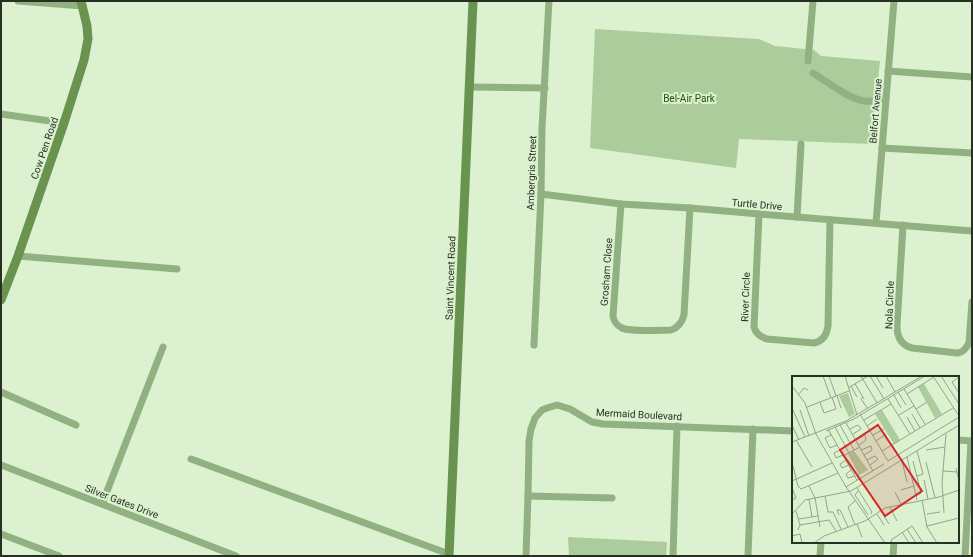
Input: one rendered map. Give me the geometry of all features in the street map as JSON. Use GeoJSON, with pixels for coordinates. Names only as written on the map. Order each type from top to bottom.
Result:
{"type":"FeatureCollection","features":[{"type":"Feature","properties":{"kind":"street"},"geometry":{"type":"LineString","coordinates":[[18,1],[82,3]]}},
{"type":"Feature","properties":{"kind":"street","name":"Saint Vincent Road"},"geometry":{"type":"LineString","coordinates":[[449,555],[473,1]]}},
{"type":"Feature","properties":{"kind":"street","name":"Ambergris Street"},"geometry":{"type":"LineString","coordinates":[[534,346],[541,194],[542,128],[549,1]]}},
{"type":"Feature","properties":{"kind":"street"},"geometry":{"type":"LineString","coordinates":[[808,61],[813,1]]}},
{"type":"Feature","properties":{"kind":"street","name":"Belfort Avenue"},"geometry":{"type":"LineString","coordinates":[[876,223],[894,1]]}},
{"type":"Feature","properties":{"kind":"street","name":"Cow Pen Road"},"geometry":{"type":"LineString","coordinates":[[1,300],[18,256],[82,68],[87,44],[87,26],[82,3]]}},
{"type":"Feature","properties":{"kind":"street"},"geometry":{"type":"LineString","coordinates":[[888,71],[972,77]]}},
{"type":"Feature","properties":{"kind":"street"},"geometry":{"type":"LineString","coordinates":[[813,73],[852,97],[864,101],[876,101],[886,98]]}},
{"type":"Feature","properties":{"kind":"street"},"geometry":{"type":"LineString","coordinates":[[469,87],[545,88]]}},
{"type":"Feature","properties":{"kind":"street"},"geometry":{"type":"LineString","coordinates":[[1,114],[64,123]]}},
{"type":"Feature","properties":{"kind":"street"},"geometry":{"type":"LineString","coordinates":[[797,217],[802,144]]}},
{"type":"Feature","properties":{"kind":"street"},"geometry":{"type":"LineString","coordinates":[[882,148],[972,153]]}},
{"type":"Feature","properties":{"kind":"street","name":"Turtle Drive"},"geometry":{"type":"LineString","coordinates":[[541,194],[621,204],[690,208],[972,231]]}},
{"type":"Feature","properties":{"kind":"street","name":"Grosham Close"},"geometry":{"type":"LineString","coordinates":[[621,204],[613,319],[621,328],[628,330],[672,330],[681,323],[684,315],[690,208]]}},
{"type":"Feature","properties":{"kind":"street","name":"River Circle"},"geometry":{"type":"LineString","coordinates":[[759,214],[755,330],[760,336],[767,339],[814,343],[819,342],[824,338],[828,330],[830,220]]}},
{"type":"Feature","properties":{"kind":"street","name":"Nola Circle"},"geometry":{"type":"LineString","coordinates":[[903,225],[897,326],[901,342],[912,348],[957,353],[962,352],[969,343],[972,302]]}},
{"type":"Feature","properties":{"kind":"street"},"geometry":{"type":"LineString","coordinates":[[18,256],[177,269]]}},
{"type":"Feature","properties":{"kind":"street"},"geometry":{"type":"LineString","coordinates":[[102,504],[163,347]]}},
{"type":"Feature","properties":{"kind":"street"},"geometry":{"type":"LineString","coordinates":[[1,392],[76,425]]}},
{"type":"Feature","properties":{"kind":"street","name":"Mermaid Boulevard"},"geometry":{"type":"LineString","coordinates":[[526,556],[530,435],[533,423],[538,414],[547,408],[557,405],[565,407],[592,422],[603,424],[792,431]]}},
{"type":"Feature","properties":{"kind":"street"},"geometry":{"type":"LineString","coordinates":[[673,556],[677,426]]}},
{"type":"Feature","properties":{"kind":"street"},"geometry":{"type":"LineString","coordinates":[[748,556],[753,429]]}},
{"type":"Feature","properties":{"kind":"street"},"geometry":{"type":"LineString","coordinates":[[959,440],[971,441],[965,556]]}},
{"type":"Feature","properties":{"kind":"street"},"geometry":{"type":"LineString","coordinates":[[191,459],[449,555]]}},
{"type":"Feature","properties":{"kind":"street","name":"Silver Gates Drive"},"geometry":{"type":"LineString","coordinates":[[1,465],[236,556]]}},
{"type":"Feature","properties":{"kind":"street"},"geometry":{"type":"LineString","coordinates":[[528,496],[612,498]]}},
{"type":"Feature","properties":{"kind":"street"},"geometry":{"type":"LineString","coordinates":[[1,534],[59,556]]}},
{"type":"Feature","properties":{"kind":"street"},"geometry":{"type":"LineString","coordinates":[[820,556],[821,543]]}},
{"type":"Feature","properties":{"kind":"street"},"geometry":{"type":"LineString","coordinates":[[893,556],[894,543]]}},
{"type":"Feature","properties":{"kind":"green space","name":"Bel-Air Park"},"geometry":{"type":"Polygon","coordinates":[[[595,29],[759,39],[775,46],[814,50],[821,56],[880,61],[871,144],[739,139],[736,168],[590,148],[595,29]]]}},
{"type":"Feature","properties":{"kind":"green space"},"geometry":{"type":"Polygon","coordinates":[[[568,537],[667,542],[666,556],[569,556],[568,537]]]}}]}
